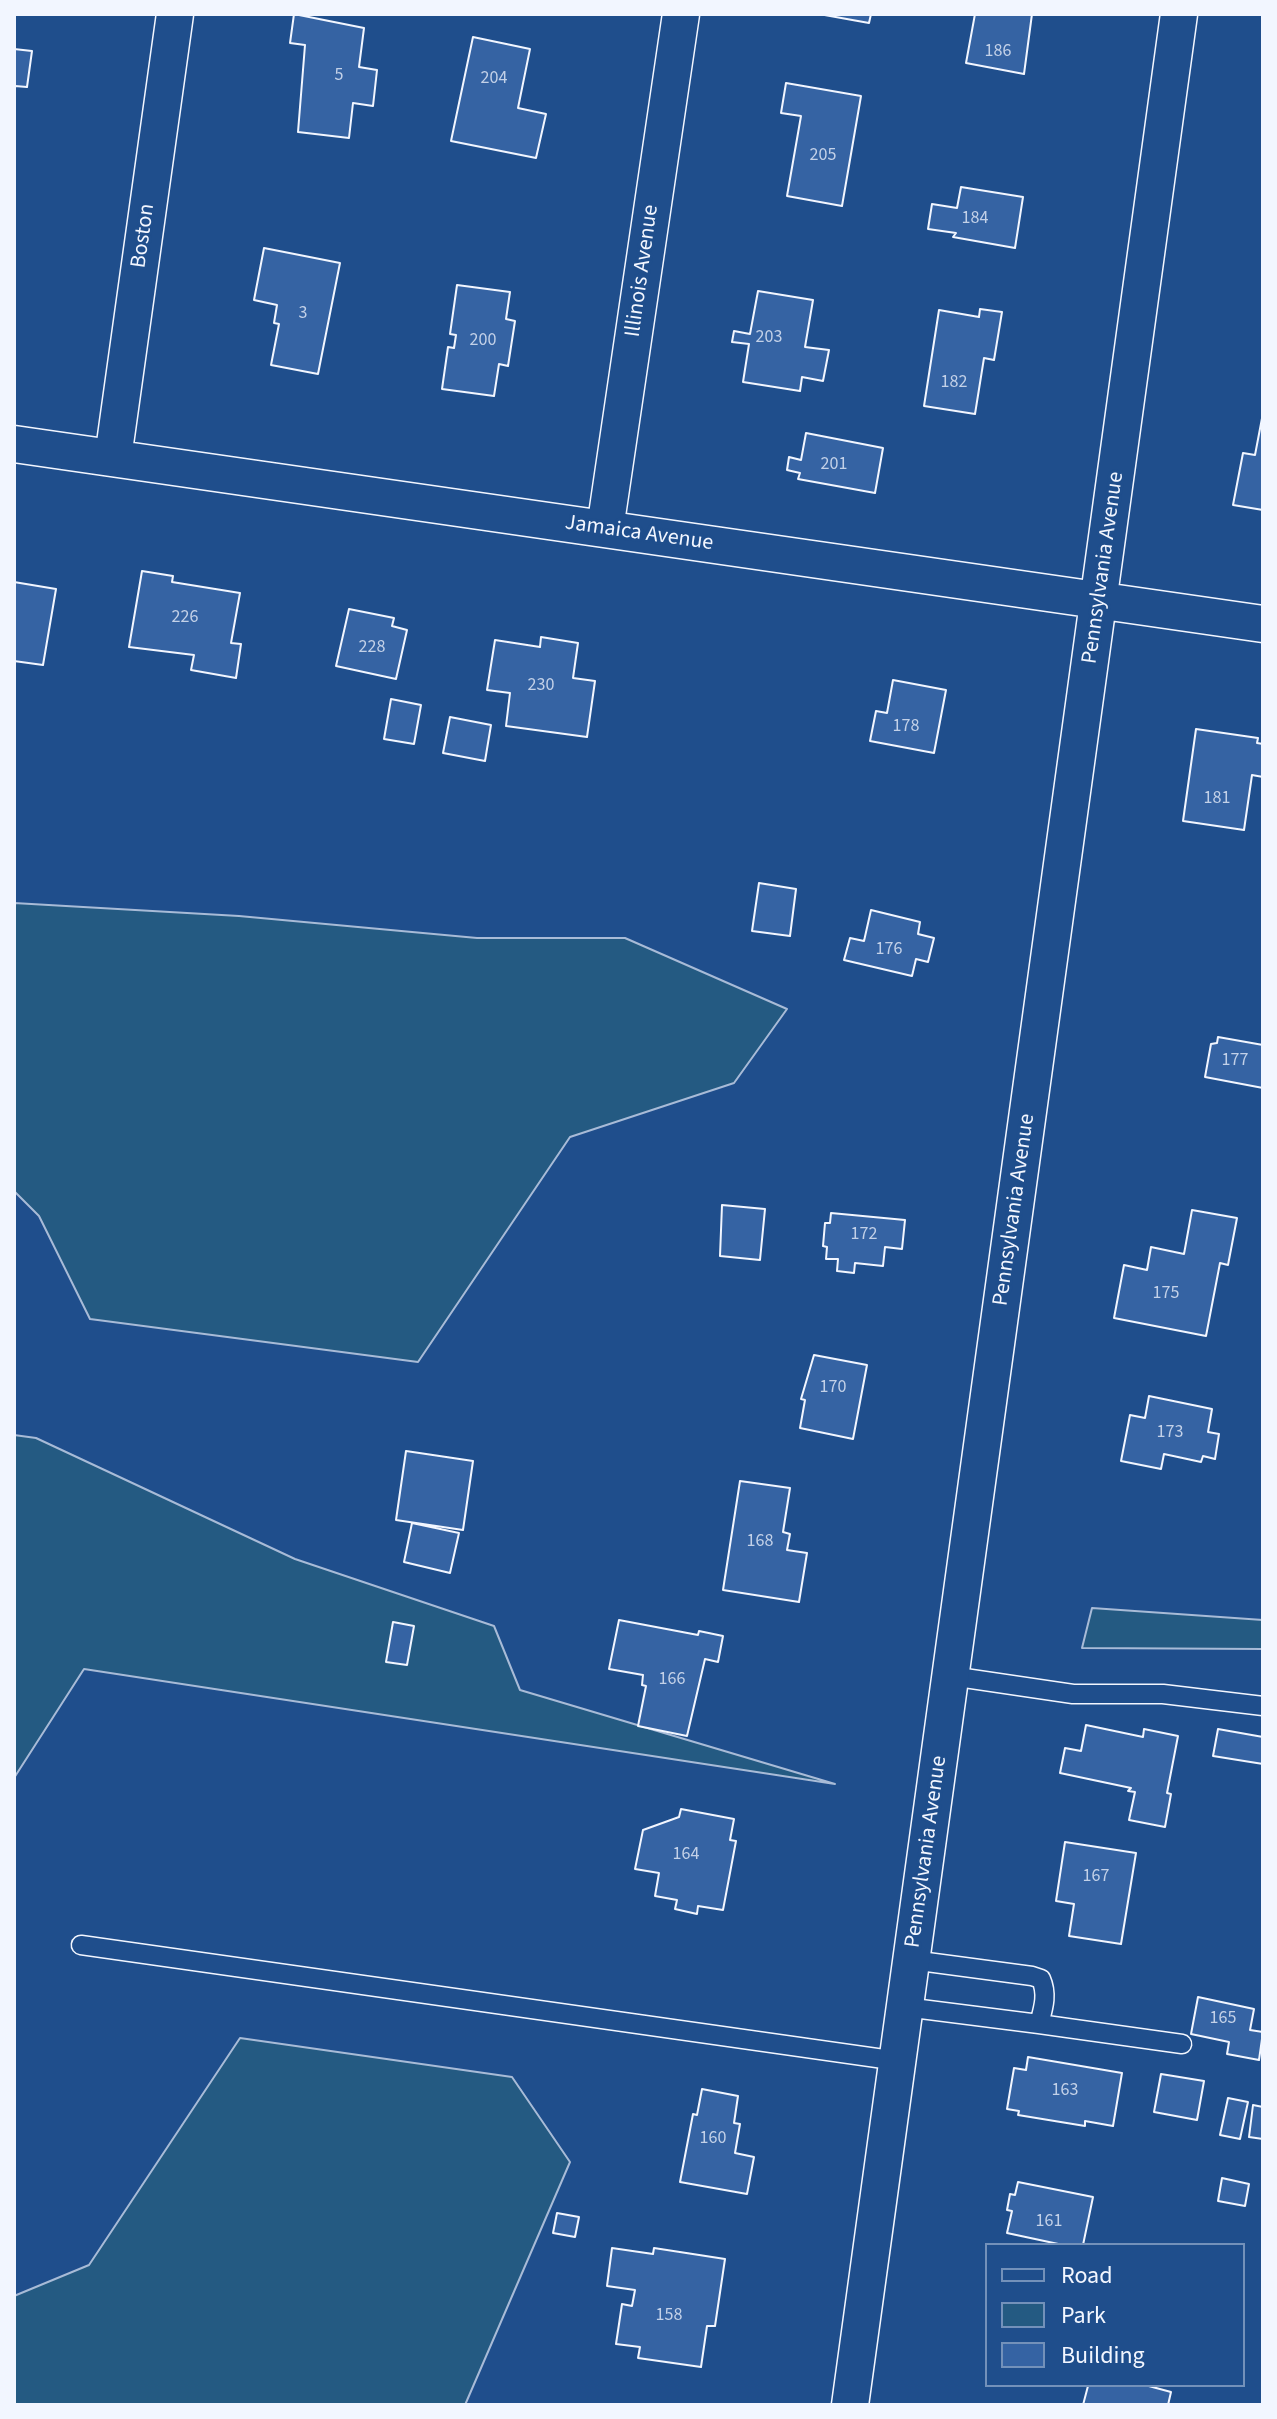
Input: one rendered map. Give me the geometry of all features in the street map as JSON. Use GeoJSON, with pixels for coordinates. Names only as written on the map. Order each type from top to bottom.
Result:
{"type":"FeatureCollection","features":[{"type":"Feature","properties":{"kind":"street","name":"Boston"},"geometry":{"type":"LineString","coordinates":[[113,458],[175,14]]}},
{"type":"Feature","properties":{"kind":"street","name":"Illinois Avenue"},"geometry":{"type":"LineString","coordinates":[[605,529],[681,14]]}},
{"type":"Feature","properties":{"kind":"street","name":"Pennsylvania Avenue"},"geometry":{"type":"LineString","coordinates":[[850,2405],[1179,14]]}},
{"type":"Feature","properties":{"kind":"street","name":"Jamaica Avenue"},"geometry":{"type":"LineString","coordinates":[[14,444],[1263,624]]}},
{"type":"Feature","properties":{"kind":"lane"},"geometry":{"type":"LineString","coordinates":[[951,1676],[1073,1694],[1163,1694],[1263,1706]]}},
{"type":"Feature","properties":{"kind":"lane"},"geometry":{"type":"LineString","coordinates":[[81,1945],[898,2061]]}},
{"type":"Feature","properties":{"kind":"lane"},"geometry":{"type":"LineString","coordinates":[[912,1960],[1041,1979],[1045,1995],[1039,2024]]}},
{"type":"Feature","properties":{"kind":"lane"},"geometry":{"type":"LineString","coordinates":[[905,2007],[1182,2044]]}},
{"type":"Feature","properties":{"kind":"green space"},"geometry":{"type":"Polygon","coordinates":[[[14,903],[239,916],[477,938],[625,938],[787,1009],[734,1083],[570,1137],[418,1362],[90,1319],[39,1216],[14,1191],[14,903]]]}},
{"type":"Feature","properties":{"kind":"green space"},"geometry":{"type":"Polygon","coordinates":[[[14,1435],[36,1438],[295,1559],[494,1626],[520,1690],[835,1784],[84,1669],[14,1778],[14,1435]]]}},
{"type":"Feature","properties":{"kind":"green space"},"geometry":{"type":"Polygon","coordinates":[[[1092,1608],[1263,1620],[1263,1649],[1082,1648],[1092,1608]]]}},
{"type":"Feature","properties":{"kind":"green space"},"geometry":{"type":"Polygon","coordinates":[[[240,2038],[512,2077],[570,2162],[465,2405],[14,2405],[14,2296],[89,2265],[240,2038]]]}},
{"type":"Feature","properties":{"kind":"building"},"geometry":{"type":"Polygon","coordinates":[[[294,14],[364,28],[359,67],[377,70],[373,106],[353,103],[349,138],[298,132],[305,45],[290,43],[294,14]]]}},
{"type":"Feature","properties":{"kind":"building"},"geometry":{"type":"Polygon","coordinates":[[[819,14],[871,14],[869,23],[819,14]]]}},
{"type":"Feature","properties":{"kind":"building"},"geometry":{"type":"Polygon","coordinates":[[[975,14],[1032,14],[1024,74],[966,63],[975,14]]]}},
{"type":"Feature","properties":{"kind":"building"},"geometry":{"type":"Polygon","coordinates":[[[473,37],[530,49],[518,108],[546,114],[536,158],[451,141],[473,37]]]}},
{"type":"Feature","properties":{"kind":"building"},"geometry":{"type":"Polygon","coordinates":[[[14,49],[32,51],[27,87],[15,86],[14,94],[14,49]]]}},
{"type":"Feature","properties":{"kind":"building"},"geometry":{"type":"Polygon","coordinates":[[[786,83],[861,96],[842,206],[787,196],[801,116],[781,113],[786,83]]]}},
{"type":"Feature","properties":{"kind":"building"},"geometry":{"type":"Polygon","coordinates":[[[961,187],[1023,197],[1015,248],[953,237],[956,233],[928,229],[932,204],[957,208],[961,187]]]}},
{"type":"Feature","properties":{"kind":"building"},"geometry":{"type":"Polygon","coordinates":[[[264,248],[340,263],[318,374],[271,365],[279,324],[274,323],[277,305],[254,300],[264,248]]]}},
{"type":"Feature","properties":{"kind":"building"},"geometry":{"type":"Polygon","coordinates":[[[457,285],[510,292],[506,319],[515,321],[508,366],[499,364],[494,396],[442,389],[448,347],[454,348],[456,335],[450,334],[457,285]]]}},
{"type":"Feature","properties":{"kind":"building"},"geometry":{"type":"Polygon","coordinates":[[[758,291],[813,300],[805,347],[829,350],[823,381],[802,377],[800,391],[743,382],[749,344],[732,342],[734,331],[750,334],[758,291]]]}},
{"type":"Feature","properties":{"kind":"building"},"geometry":{"type":"Polygon","coordinates":[[[980,309],[1002,312],[994,360],[984,358],[975,414],[924,406],[939,310],[979,317],[980,309]]]}},
{"type":"Feature","properties":{"kind":"building"},"geometry":{"type":"Polygon","coordinates":[[[1263,413],[1263,510],[1233,505],[1243,453],[1255,455],[1263,413]]]}},
{"type":"Feature","properties":{"kind":"building"},"geometry":{"type":"Polygon","coordinates":[[[806,433],[883,448],[875,493],[798,479],[800,473],[787,470],[789,457],[801,460],[806,433]]]}},
{"type":"Feature","properties":{"kind":"building"},"geometry":{"type":"Polygon","coordinates":[[[142,571],[173,576],[172,582],[240,593],[231,643],[241,644],[236,678],[191,670],[194,655],[129,647],[142,571]]]}},
{"type":"Feature","properties":{"kind":"building"},"geometry":{"type":"Polygon","coordinates":[[[14,582],[56,589],[43,665],[14,661],[14,582]]]}},
{"type":"Feature","properties":{"kind":"building"},"geometry":{"type":"Polygon","coordinates":[[[349,609],[394,618],[392,626],[407,630],[396,679],[336,666],[349,609]]]}},
{"type":"Feature","properties":{"kind":"building"},"geometry":{"type":"Polygon","coordinates":[[[541,637],[578,643],[573,678],[595,681],[587,737],[506,726],[510,693],[487,690],[495,640],[540,647],[541,637]]]}},
{"type":"Feature","properties":{"kind":"building"},"geometry":{"type":"Polygon","coordinates":[[[893,680],[946,690],[934,753],[870,741],[876,711],[887,713],[893,680]]]}},
{"type":"Feature","properties":{"kind":"building"},"geometry":{"type":"Polygon","coordinates":[[[391,699],[421,705],[414,744],[384,739],[391,699]]]}},
{"type":"Feature","properties":{"kind":"building"},"geometry":{"type":"Polygon","coordinates":[[[450,717],[491,725],[485,761],[443,753],[450,717]]]}},
{"type":"Feature","properties":{"kind":"building"},"geometry":{"type":"Polygon","coordinates":[[[1196,729],[1258,738],[1257,743],[1263,744],[1263,777],[1252,775],[1244,830],[1183,821],[1196,729]]]}},
{"type":"Feature","properties":{"kind":"building"},"geometry":{"type":"Polygon","coordinates":[[[759,883],[796,889],[790,936],[752,931],[759,883]]]}},
{"type":"Feature","properties":{"kind":"building"},"geometry":{"type":"Polygon","coordinates":[[[871,910],[920,922],[918,934],[934,938],[928,962],[916,959],[912,976],[844,960],[850,938],[864,941],[871,910]]]}},
{"type":"Feature","properties":{"kind":"building"},"geometry":{"type":"Polygon","coordinates":[[[1218,1037],[1263,1045],[1263,1088],[1205,1077],[1211,1044],[1217,1043],[1218,1037]]]}},
{"type":"Feature","properties":{"kind":"building"},"geometry":{"type":"Polygon","coordinates":[[[722,1205],[765,1209],[760,1260],[720,1256],[722,1205]]]}},
{"type":"Feature","properties":{"kind":"building"},"geometry":{"type":"Polygon","coordinates":[[[1192,1210],[1237,1218],[1228,1265],[1220,1263],[1206,1336],[1114,1318],[1124,1265],[1147,1270],[1151,1247],[1184,1254],[1192,1210]]]}},
{"type":"Feature","properties":{"kind":"building"},"geometry":{"type":"Polygon","coordinates":[[[831,1213],[905,1220],[902,1249],[885,1247],[883,1266],[855,1263],[854,1273],[837,1271],[838,1259],[826,1259],[827,1247],[823,1246],[825,1223],[830,1223],[831,1213]]]}},
{"type":"Feature","properties":{"kind":"building"},"geometry":{"type":"Polygon","coordinates":[[[814,1355],[867,1365],[853,1439],[800,1428],[805,1400],[801,1399],[814,1355]]]}},
{"type":"Feature","properties":{"kind":"building"},"geometry":{"type":"Polygon","coordinates":[[[1149,1396],[1212,1409],[1208,1432],[1219,1434],[1215,1459],[1203,1456],[1201,1462],[1164,1454],[1161,1469],[1121,1461],[1130,1415],[1145,1418],[1149,1396]]]}},
{"type":"Feature","properties":{"kind":"building"},"geometry":{"type":"Polygon","coordinates":[[[406,1451],[473,1461],[463,1530],[396,1520],[406,1451]]]}},
{"type":"Feature","properties":{"kind":"building"},"geometry":{"type":"Polygon","coordinates":[[[740,1481],[790,1488],[783,1532],[790,1534],[787,1550],[807,1553],[799,1602],[723,1590],[740,1481]]]}},
{"type":"Feature","properties":{"kind":"building"},"geometry":{"type":"Polygon","coordinates":[[[412,1523],[459,1533],[450,1573],[404,1562],[412,1523]]]}},
{"type":"Feature","properties":{"kind":"building"},"geometry":{"type":"Polygon","coordinates":[[[619,1620],[698,1635],[699,1631],[723,1636],[718,1662],[705,1659],[687,1736],[638,1726],[646,1686],[642,1685],[643,1675],[609,1669],[619,1620]]]}},
{"type":"Feature","properties":{"kind":"building"},"geometry":{"type":"Polygon","coordinates":[[[393,1622],[414,1626],[407,1665],[386,1662],[393,1622]]]}},
{"type":"Feature","properties":{"kind":"building"},"geometry":{"type":"Polygon","coordinates":[[[1086,1725],[1143,1737],[1144,1729],[1178,1736],[1167,1793],[1171,1794],[1165,1827],[1129,1820],[1135,1792],[1128,1791],[1131,1788],[1060,1773],[1065,1748],[1081,1751],[1086,1725]]]}},
{"type":"Feature","properties":{"kind":"building"},"geometry":{"type":"Polygon","coordinates":[[[1218,1729],[1263,1737],[1263,1764],[1213,1756],[1218,1729]]]}},
{"type":"Feature","properties":{"kind":"building"},"geometry":{"type":"Polygon","coordinates":[[[681,1809],[734,1819],[730,1840],[736,1841],[723,1910],[698,1906],[697,1914],[675,1909],[677,1900],[655,1896],[659,1873],[635,1869],[643,1830],[679,1817],[681,1809]]]}},
{"type":"Feature","properties":{"kind":"building"},"geometry":{"type":"Polygon","coordinates":[[[1065,1842],[1136,1853],[1121,1944],[1069,1936],[1074,1904],[1056,1901],[1065,1842]]]}},
{"type":"Feature","properties":{"kind":"building"},"geometry":{"type":"Polygon","coordinates":[[[1198,1997],[1254,2009],[1250,2030],[1263,2032],[1259,2060],[1227,2054],[1229,2042],[1191,2034],[1198,1997]]]}},
{"type":"Feature","properties":{"kind":"building"},"geometry":{"type":"Polygon","coordinates":[[[1028,2057],[1122,2073],[1113,2126],[1085,2121],[1085,2126],[1018,2115],[1019,2111],[1007,2109],[1014,2068],[1026,2070],[1028,2057]]]}},
{"type":"Feature","properties":{"kind":"building"},"geometry":{"type":"Polygon","coordinates":[[[1161,2074],[1204,2081],[1197,2120],[1154,2112],[1161,2074]]]}},
{"type":"Feature","properties":{"kind":"building"},"geometry":{"type":"Polygon","coordinates":[[[702,2089],[738,2096],[734,2123],[740,2124],[735,2153],[754,2157],[747,2194],[680,2182],[693,2114],[697,2115],[702,2089]]]}},
{"type":"Feature","properties":{"kind":"building"},"geometry":{"type":"Polygon","coordinates":[[[1228,2098],[1248,2102],[1240,2139],[1220,2135],[1228,2098]]]}},
{"type":"Feature","properties":{"kind":"building"},"geometry":{"type":"Polygon","coordinates":[[[1253,2105],[1263,2107],[1263,2139],[1249,2137],[1253,2105]]]}},
{"type":"Feature","properties":{"kind":"building"},"geometry":{"type":"Polygon","coordinates":[[[1222,2178],[1249,2184],[1245,2206],[1218,2201],[1222,2178]]]}},
{"type":"Feature","properties":{"kind":"building"},"geometry":{"type":"Polygon","coordinates":[[[1018,2182],[1093,2197],[1083,2243],[1054,2243],[1007,2233],[1012,2211],[1007,2210],[1010,2194],[1015,2195],[1018,2182]]]}},
{"type":"Feature","properties":{"kind":"building"},"geometry":{"type":"Polygon","coordinates":[[[557,2213],[579,2217],[575,2237],[553,2233],[557,2213]]]}},
{"type":"Feature","properties":{"kind":"building"},"geometry":{"type":"Polygon","coordinates":[[[612,2248],[653,2254],[654,2248],[725,2259],[715,2326],[707,2326],[701,2367],[638,2358],[640,2347],[616,2344],[622,2304],[632,2306],[635,2290],[607,2286],[612,2248]]]}},
{"type":"Feature","properties":{"kind":"building"},"geometry":{"type":"Polygon","coordinates":[[[1088,2387],[1152,2387],[1171,2392],[1168,2405],[1083,2405],[1088,2387]]]}}]}
